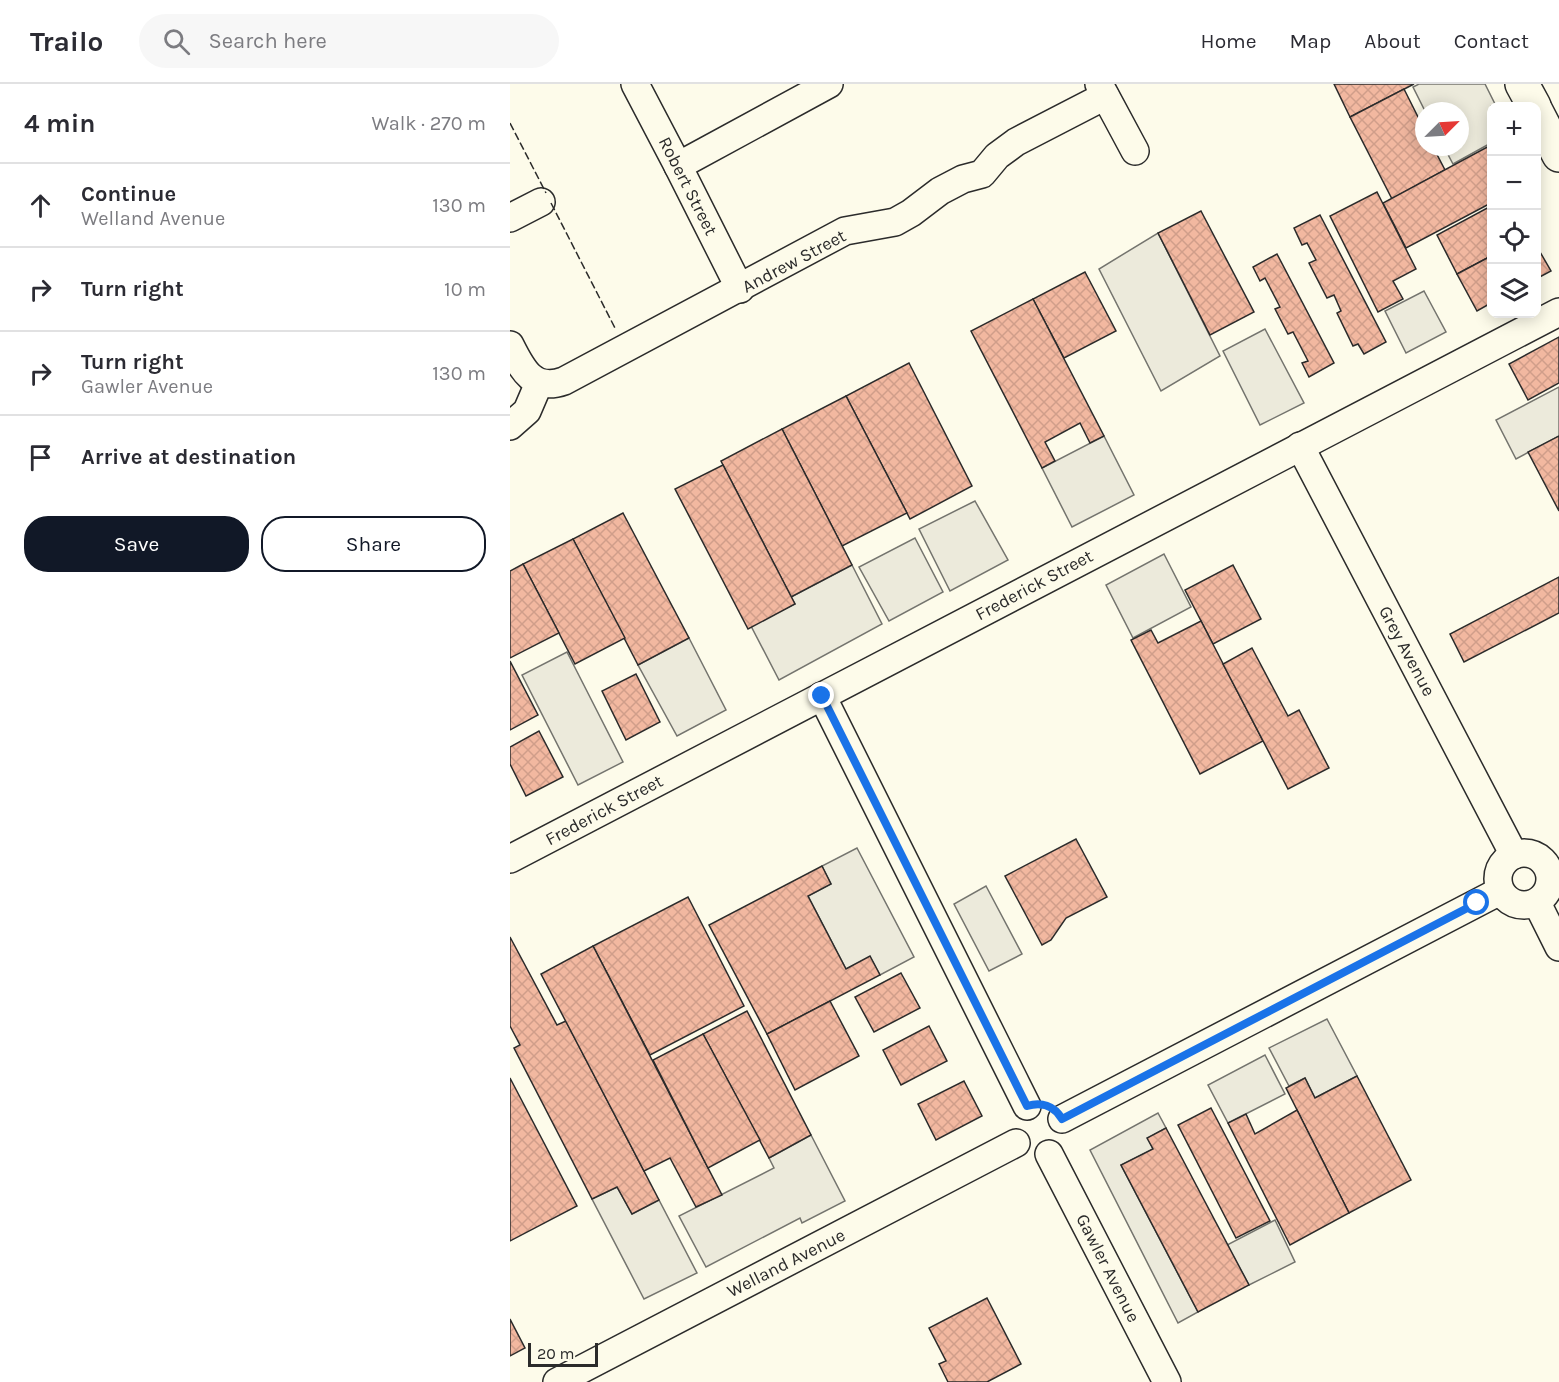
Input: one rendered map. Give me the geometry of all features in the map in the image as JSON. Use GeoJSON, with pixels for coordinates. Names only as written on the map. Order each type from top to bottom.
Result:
{"type":"FeatureCollection","features":[{"type":"Feature","properties":{"kind":"main road"},"geometry":{"type":"LineString","coordinates":[[1522,84],[1532,102]]}},
{"type":"Feature","properties":{"kind":"main road"},"geometry":{"type":"LineString","coordinates":[[1541,121],[1559,155]]}},
{"type":"Feature","properties":{"kind":"street","name":"Robert Street"},"geometry":{"type":"LineString","coordinates":[[634,84],[740,289]]}},
{"type":"Feature","properties":{"kind":"street"},"geometry":{"type":"LineString","coordinates":[[678,166],[829,84]]}},
{"type":"Feature","properties":{"kind":"street"},"geometry":{"type":"LineString","coordinates":[[1102,90],[1135,151]]}},
{"type":"Feature","properties":{"kind":"street","name":"Andrew Street"},"geometry":{"type":"LineString","coordinates":[[539,383],[550,385],[564,381],[845,231],[895,222],[940,191],[963,179],[982,174],[997,156],[1016,142],[1102,90]]}},
{"type":"Feature","properties":{"kind":"street"},"geometry":{"type":"LineString","coordinates":[[510,218],[541,202]]}},
{"type":"Feature","properties":{"kind":"street","name":"Frederick Street"},"geometry":{"type":"LineString","coordinates":[[510,859],[1559,312]]}},
{"type":"Feature","properties":{"kind":"street"},"geometry":{"type":"LineString","coordinates":[[510,345],[520,365],[539,383],[527,411],[510,426]]}},
{"type":"Feature","properties":{"kind":"street","name":"Grey Avenue"},"geometry":{"type":"LineString","coordinates":[[1300,446],[1514,855]]}},
{"type":"Feature","properties":{"kind":"street"},"geometry":{"type":"LineString","coordinates":[[822,696],[1027,1106]]}},
{"type":"Feature","properties":{"kind":"street"},"geometry":{"type":"LineString","coordinates":[[1527,853],[1554,864],[1547,894],[1537,903],[1523,906],[1509,902],[1500,891],[1497,877],[1503,864],[1514,855],[1527,853]]}},
{"type":"Feature","properties":{"kind":"street"},"geometry":{"type":"LineString","coordinates":[[1062,1119],[1500,891]]}},
{"type":"Feature","properties":{"kind":"street"},"geometry":{"type":"LineString","coordinates":[[1537,903],[1559,947]]}},
{"type":"Feature","properties":{"kind":"street"},"geometry":{"type":"LineString","coordinates":[[1035,1104],[1053,1108],[1062,1119],[1064,1136],[1060,1145],[1049,1154],[1031,1155],[1023,1151],[1016,1143],[1013,1125],[1016,1117],[1027,1106],[1035,1104]]}},
{"type":"Feature","properties":{"kind":"street","name":"Welland Avenue"},"geometry":{"type":"LineString","coordinates":[[557,1382],[1016,1143]]}},
{"type":"Feature","properties":{"kind":"street","name":"Gawler Avenue"},"geometry":{"type":"LineString","coordinates":[[1049,1154],[1167,1382]]}},
{"type":"Feature","properties":{"kind":"shaded area"},"geometry":{"type":"Polygon","coordinates":[[[1419,84],[1485,84],[1494,102],[1487,102],[1487,145],[1469,155],[1469,102],[1420,102],[1413,87],[1419,84]]]}},
{"type":"Feature","properties":{"kind":"shaded area"},"geometry":{"type":"Polygon","coordinates":[[[1449,156],[1467,156],[1453,164],[1449,156]]]}},
{"type":"Feature","properties":{"kind":"shaded area"},"geometry":{"type":"Polygon","coordinates":[[[1158,233],[1220,356],[1161,391],[1099,269],[1158,233]]]}},
{"type":"Feature","properties":{"kind":"shaded area"},"geometry":{"type":"Polygon","coordinates":[[[1424,291],[1446,332],[1406,353],[1385,311],[1424,291]]]}},
{"type":"Feature","properties":{"kind":"shaded area"},"geometry":{"type":"Polygon","coordinates":[[[1265,329],[1304,403],[1260,425],[1223,351],[1265,329]]]}},
{"type":"Feature","properties":{"kind":"shaded area"},"geometry":{"type":"Polygon","coordinates":[[[1559,387],[1559,436],[1516,459],[1496,420],[1559,387]]]}},
{"type":"Feature","properties":{"kind":"shaded area"},"geometry":{"type":"Polygon","coordinates":[[[1104,436],[1134,495],[1072,527],[1042,468],[1104,436]]]}},
{"type":"Feature","properties":{"kind":"shaded area"},"geometry":{"type":"Polygon","coordinates":[[[975,501],[1008,560],[950,591],[919,529],[975,501]]]}},
{"type":"Feature","properties":{"kind":"shaded area"},"geometry":{"type":"Polygon","coordinates":[[[915,538],[943,592],[889,621],[859,567],[915,538]]]}},
{"type":"Feature","properties":{"kind":"shaded area"},"geometry":{"type":"Polygon","coordinates":[[[1164,554],[1191,607],[1133,638],[1106,585],[1164,554]]]}},
{"type":"Feature","properties":{"kind":"shaded area"},"geometry":{"type":"Polygon","coordinates":[[[852,565],[882,624],[779,680],[751,626],[795,604],[791,597],[852,565]]]}},
{"type":"Feature","properties":{"kind":"shaded area"},"geometry":{"type":"Polygon","coordinates":[[[689,638],[726,710],[677,736],[638,665],[689,638]]]}},
{"type":"Feature","properties":{"kind":"shaded area"},"geometry":{"type":"Polygon","coordinates":[[[567,652],[623,762],[578,785],[522,675],[567,652]]]}},
{"type":"Feature","properties":{"kind":"shaded area"},"geometry":{"type":"Polygon","coordinates":[[[857,848],[914,957],[880,975],[870,957],[846,969],[808,896],[831,884],[822,866],[857,848]]]}},
{"type":"Feature","properties":{"kind":"shaded area"},"geometry":{"type":"Polygon","coordinates":[[[986,886],[1022,954],[989,971],[954,904],[986,886]]]}},
{"type":"Feature","properties":{"kind":"shaded area"},"geometry":{"type":"Polygon","coordinates":[[[1327,1019],[1357,1076],[1315,1098],[1305,1078],[1289,1086],[1269,1048],[1327,1019]]]}},
{"type":"Feature","properties":{"kind":"shaded area"},"geometry":{"type":"Polygon","coordinates":[[[1265,1055],[1285,1094],[1228,1123],[1208,1085],[1265,1055]]]}},
{"type":"Feature","properties":{"kind":"shaded area"},"geometry":{"type":"Polygon","coordinates":[[[1158,1113],[1166,1128],[1148,1138],[1153,1149],[1121,1165],[1198,1312],[1178,1323],[1090,1150],[1158,1113]]]}},
{"type":"Feature","properties":{"kind":"shaded area"},"geometry":{"type":"Polygon","coordinates":[[[811,1135],[845,1201],[802,1223],[800,1218],[706,1267],[679,1216],[774,1168],[769,1158],[811,1135]]]}},
{"type":"Feature","properties":{"kind":"shaded area"},"geometry":{"type":"Polygon","coordinates":[[[617,1187],[632,1214],[659,1200],[697,1273],[644,1299],[592,1199],[617,1187]]]}},
{"type":"Feature","properties":{"kind":"shaded area"},"geometry":{"type":"Polygon","coordinates":[[[1275,1220],[1295,1262],[1249,1285],[1227,1245],[1275,1220]]]}},
{"type":"Feature","properties":{"kind":"building"},"geometry":{"type":"Polygon","coordinates":[[[1334,84],[1414,84],[1350,117],[1334,84]]]}},
{"type":"Feature","properties":{"kind":"building"},"geometry":{"type":"Polygon","coordinates":[[[1404,89],[1415,111],[1415,156],[1438,156],[1445,170],[1392,199],[1350,117],[1404,89]]]}},
{"type":"Feature","properties":{"kind":"building"},"geometry":{"type":"Polygon","coordinates":[[[1487,147],[1487,205],[1406,248],[1383,203],[1487,147]]]}},
{"type":"Feature","properties":{"kind":"building"},"geometry":{"type":"Polygon","coordinates":[[[1377,192],[1416,269],[1393,281],[1403,299],[1378,312],[1330,216],[1377,192]]]}},
{"type":"Feature","properties":{"kind":"building"},"geometry":{"type":"Polygon","coordinates":[[[1487,208],[1487,258],[1457,274],[1437,235],[1487,208]]]}},
{"type":"Feature","properties":{"kind":"building"},"geometry":{"type":"Polygon","coordinates":[[[1201,211],[1254,312],[1210,335],[1158,233],[1201,211]]]}},
{"type":"Feature","properties":{"kind":"building"},"geometry":{"type":"Polygon","coordinates":[[[1320,215],[1386,342],[1364,354],[1358,344],[1353,346],[1337,313],[1341,311],[1334,295],[1327,298],[1309,263],[1316,260],[1307,243],[1302,245],[1294,228],[1320,215]]]}},
{"type":"Feature","properties":{"kind":"building"},"geometry":{"type":"Polygon","coordinates":[[[1277,254],[1334,363],[1309,377],[1302,363],[1308,361],[1293,332],[1288,334],[1275,309],[1280,307],[1265,278],[1260,281],[1253,267],[1277,254]]]}},
{"type":"Feature","properties":{"kind":"building"},"geometry":{"type":"Polygon","coordinates":[[[1541,254],[1551,271],[1541,276],[1541,254]]]}},
{"type":"Feature","properties":{"kind":"building"},"geometry":{"type":"Polygon","coordinates":[[[1487,258],[1487,305],[1477,311],[1457,274],[1487,258]]]}},
{"type":"Feature","properties":{"kind":"building"},"geometry":{"type":"Polygon","coordinates":[[[1085,272],[1116,331],[1064,358],[1033,299],[1085,272]]]}},
{"type":"Feature","properties":{"kind":"building"},"geometry":{"type":"Polygon","coordinates":[[[1033,299],[1104,436],[1090,443],[1080,423],[1045,442],[1055,461],[1042,468],[971,331],[1033,299]]]}},
{"type":"Feature","properties":{"kind":"building"},"geometry":{"type":"Polygon","coordinates":[[[1559,337],[1559,383],[1528,400],[1509,364],[1559,337]]]}},
{"type":"Feature","properties":{"kind":"building"},"geometry":{"type":"Polygon","coordinates":[[[909,363],[972,486],[910,519],[846,396],[909,363]]]}},
{"type":"Feature","properties":{"kind":"building"},"geometry":{"type":"Polygon","coordinates":[[[846,396],[907,513],[842,546],[782,429],[846,396]]]}},
{"type":"Feature","properties":{"kind":"building"},"geometry":{"type":"Polygon","coordinates":[[[782,429],[852,565],[791,597],[721,461],[782,429]]]}},
{"type":"Feature","properties":{"kind":"building"},"geometry":{"type":"Polygon","coordinates":[[[1559,436],[1559,511],[1528,452],[1559,436]]]}},
{"type":"Feature","properties":{"kind":"building"},"geometry":{"type":"Polygon","coordinates":[[[723,465],[795,604],[748,629],[675,489],[723,465]]]}},
{"type":"Feature","properties":{"kind":"building"},"geometry":{"type":"Polygon","coordinates":[[[623,513],[689,638],[638,665],[573,539],[623,513]]]}},
{"type":"Feature","properties":{"kind":"building"},"geometry":{"type":"Polygon","coordinates":[[[573,539],[625,638],[575,664],[523,564],[573,539]]]}},
{"type":"Feature","properties":{"kind":"building"},"geometry":{"type":"Polygon","coordinates":[[[523,564],[559,633],[510,658],[510,571],[523,564]]]}},
{"type":"Feature","properties":{"kind":"building"},"geometry":{"type":"Polygon","coordinates":[[[1233,565],[1261,619],[1213,644],[1185,590],[1233,565]]]}},
{"type":"Feature","properties":{"kind":"building"},"geometry":{"type":"Polygon","coordinates":[[[1559,577],[1559,613],[1464,662],[1450,634],[1559,577]]]}},
{"type":"Feature","properties":{"kind":"building"},"geometry":{"type":"Polygon","coordinates":[[[1201,621],[1263,741],[1200,774],[1131,640],[1151,630],[1158,643],[1201,621]]]}},
{"type":"Feature","properties":{"kind":"building"},"geometry":{"type":"Polygon","coordinates":[[[1252,648],[1288,716],[1299,710],[1329,768],[1288,789],[1223,664],[1252,648]]]}},
{"type":"Feature","properties":{"kind":"building"},"geometry":{"type":"Polygon","coordinates":[[[510,661],[538,715],[510,730],[510,661]]]}},
{"type":"Feature","properties":{"kind":"building"},"geometry":{"type":"Polygon","coordinates":[[[636,674],[660,722],[626,740],[602,691],[636,674]]]}},
{"type":"Feature","properties":{"kind":"building"},"geometry":{"type":"Polygon","coordinates":[[[539,731],[563,777],[526,796],[510,764],[510,747],[539,731]]]}},
{"type":"Feature","properties":{"kind":"building"},"geometry":{"type":"Polygon","coordinates":[[[1076,839],[1107,897],[1066,918],[1051,940],[1042,945],[1005,876],[1076,839]]]}},
{"type":"Feature","properties":{"kind":"building"},"geometry":{"type":"Polygon","coordinates":[[[822,866],[831,884],[808,896],[846,969],[870,956],[880,975],[767,1034],[709,925],[822,866]]]}},
{"type":"Feature","properties":{"kind":"building"},"geometry":{"type":"Polygon","coordinates":[[[688,897],[744,1006],[650,1055],[593,946],[688,897]]]}},
{"type":"Feature","properties":{"kind":"building"},"geometry":{"type":"Polygon","coordinates":[[[510,937],[557,1025],[566,1021],[659,1200],[632,1214],[617,1187],[592,1199],[514,1048],[520,1045],[510,1026],[510,937]]]}},
{"type":"Feature","properties":{"kind":"building"},"geometry":{"type":"Polygon","coordinates":[[[593,946],[722,1195],[696,1207],[670,1158],[644,1171],[541,974],[593,946]]]}},
{"type":"Feature","properties":{"kind":"building"},"geometry":{"type":"Polygon","coordinates":[[[901,973],[920,1008],[874,1032],[855,997],[901,973]]]}},
{"type":"Feature","properties":{"kind":"building"},"geometry":{"type":"Polygon","coordinates":[[[830,1001],[859,1056],[795,1090],[767,1034],[830,1001]]]}},
{"type":"Feature","properties":{"kind":"building"},"geometry":{"type":"Polygon","coordinates":[[[747,1011],[811,1135],[769,1158],[703,1034],[747,1011]]]}},
{"type":"Feature","properties":{"kind":"building"},"geometry":{"type":"Polygon","coordinates":[[[929,1026],[947,1061],[901,1085],[883,1050],[929,1026]]]}},
{"type":"Feature","properties":{"kind":"building"},"geometry":{"type":"Polygon","coordinates":[[[703,1034],[760,1140],[708,1168],[653,1060],[703,1034]]]}},
{"type":"Feature","properties":{"kind":"building"},"geometry":{"type":"Polygon","coordinates":[[[1357,1076],[1411,1180],[1349,1213],[1286,1088],[1305,1078],[1315,1098],[1357,1076]]]}},
{"type":"Feature","properties":{"kind":"building"},"geometry":{"type":"Polygon","coordinates":[[[510,1078],[577,1206],[510,1241],[510,1078]]]}},
{"type":"Feature","properties":{"kind":"building"},"geometry":{"type":"Polygon","coordinates":[[[964,1081],[982,1116],[936,1140],[918,1104],[964,1081]]]}},
{"type":"Feature","properties":{"kind":"building"},"geometry":{"type":"Polygon","coordinates":[[[1211,1108],[1270,1221],[1236,1238],[1178,1125],[1211,1108]]]}},
{"type":"Feature","properties":{"kind":"building"},"geometry":{"type":"Polygon","coordinates":[[[1297,1110],[1349,1213],[1290,1245],[1228,1123],[1246,1114],[1255,1134],[1297,1110]]]}},
{"type":"Feature","properties":{"kind":"building"},"geometry":{"type":"Polygon","coordinates":[[[1166,1128],[1249,1285],[1198,1312],[1121,1165],[1153,1149],[1147,1138],[1166,1128]]]}},
{"type":"Feature","properties":{"kind":"building"},"geometry":{"type":"Polygon","coordinates":[[[987,1298],[1021,1364],[987,1382],[948,1382],[939,1364],[946,1361],[929,1328],[987,1298]]]}},
{"type":"Feature","properties":{"kind":"building"},"geometry":{"type":"Polygon","coordinates":[[[510,1319],[525,1348],[510,1356],[510,1319]]]}},
{"type":"Feature","properties":{"kind":"fence"},"geometry":{"type":"LineString","coordinates":[[510,123],[546,193]]}},
{"type":"Feature","properties":{"kind":"fence"},"geometry":{"type":"LineString","coordinates":[[551,203],[616,330]]}},
{"type":"Feature","properties":{"kind":"route"},"geometry":{"type":"LineString","coordinates":[[822,696],[1027,1106],[1035,1104],[1053,1108],[1062,1119],[1477,903]]}}]}
